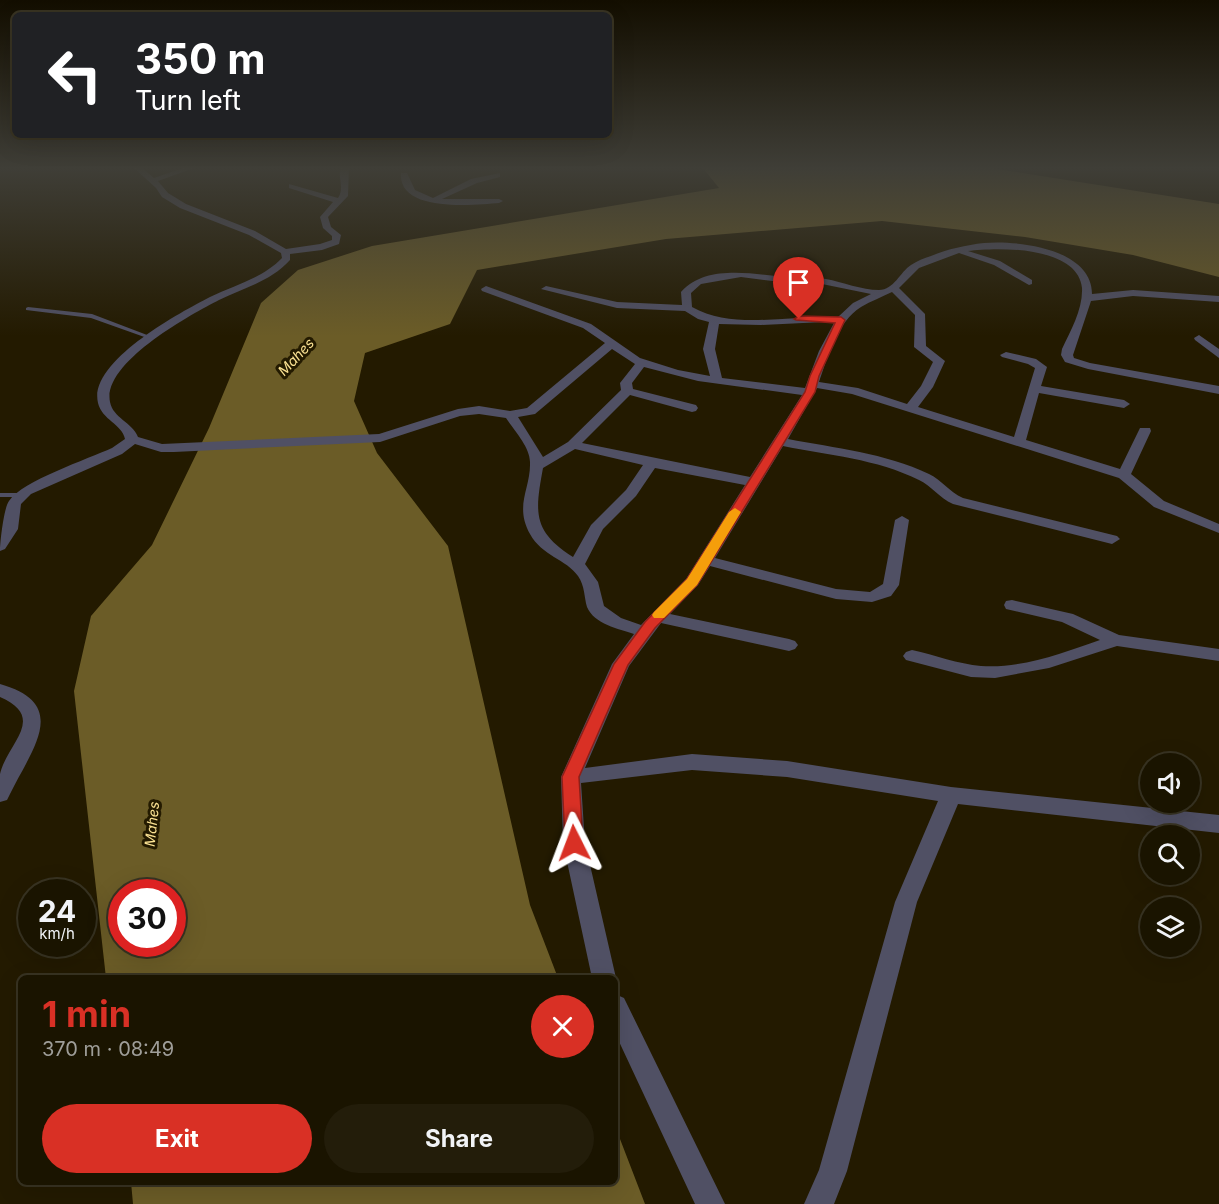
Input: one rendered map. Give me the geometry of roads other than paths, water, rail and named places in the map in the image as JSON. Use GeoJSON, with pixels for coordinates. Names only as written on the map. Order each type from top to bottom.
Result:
{"type":"FeatureCollection","features":[{"type":"Feature","properties":{"kind":"street"},"geometry":{"type":"LineString","coordinates":[[229,223],[252,232],[285,252],[322,247],[336,242],[337,235],[327,228],[326,223]]}},
{"type":"Feature","properties":{"kind":"street"},"geometry":{"type":"LineString","coordinates":[[603,975],[574,843],[571,777],[621,664],[657,617],[692,582],[811,388],[841,320],[860,302],[886,291],[915,266],[959,250],[1001,246],[1035,249],[1054,255],[1082,273],[1085,279],[1087,298],[1068,349],[1069,360],[1088,366],[1219,390]]}},
{"type":"Feature","properties":{"kind":"street"},"geometry":{"type":"LineString","coordinates":[[959,250],[997,263],[1029,282]]}},
{"type":"Feature","properties":{"kind":"street"},"geometry":{"type":"LineString","coordinates":[[0,546],[10,534],[13,525],[14,503],[21,495],[129,445],[132,439],[130,431],[114,422],[103,401],[104,384],[116,365],[204,304],[280,267],[287,258],[285,252]]}},
{"type":"Feature","properties":{"kind":"street"},"geometry":{"type":"LineString","coordinates":[[687,308],[686,292],[698,282],[741,274],[789,280],[822,281],[886,291],[920,314],[920,347],[939,361],[927,387],[910,408]]}},
{"type":"Feature","properties":{"kind":"street"},"geometry":{"type":"LineString","coordinates":[[486,288],[587,326],[601,333],[620,351],[642,362],[716,378],[854,391],[1124,475],[1158,504],[1219,529]]}},
{"type":"Feature","properties":{"kind":"street"},"geometry":{"type":"LineString","coordinates":[[546,289],[617,304],[687,308],[704,317],[715,319],[764,323],[812,317],[841,320]]}},
{"type":"Feature","properties":{"kind":"street"},"geometry":{"type":"LineString","coordinates":[[1087,298],[1132,293],[1219,299]]}},
{"type":"Feature","properties":{"kind":"street"},"geometry":{"type":"LineString","coordinates":[[715,319],[709,349],[716,378]]}},
{"type":"Feature","properties":{"kind":"street"},"geometry":{"type":"LineString","coordinates":[[1199,338],[1219,355]]}},
{"type":"Feature","properties":{"kind":"street"},"geometry":{"type":"LineString","coordinates":[[132,439],[174,448],[380,438],[458,413],[479,410],[510,415],[531,411],[611,344]]}},
{"type":"Feature","properties":{"kind":"street"},"geometry":{"type":"LineString","coordinates":[[1006,355],[1032,361],[1041,367],[1020,442]]}},
{"type":"Feature","properties":{"kind":"street"},"geometry":{"type":"LineString","coordinates":[[627,391],[626,383],[642,362]]}},
{"type":"Feature","properties":{"kind":"street"},"geometry":{"type":"LineString","coordinates":[[1035,388],[1124,404]]}},
{"type":"Feature","properties":{"kind":"street"},"geometry":{"type":"LineString","coordinates":[[627,391],[692,408]]}},
{"type":"Feature","properties":{"kind":"street"},"geometry":{"type":"LineString","coordinates":[[537,466],[573,445],[627,391]]}},
{"type":"Feature","properties":{"kind":"street"},"geometry":{"type":"LineString","coordinates":[[510,415],[535,453],[537,466],[529,504],[537,533],[548,548],[576,566],[590,582],[596,608],[615,622],[645,632]]}},
{"type":"Feature","properties":{"kind":"street"},"geometry":{"type":"LineString","coordinates":[[1124,475],[1145,431]]}},
{"type":"Feature","properties":{"kind":"street"},"geometry":{"type":"LineString","coordinates":[[779,441],[882,462],[927,478],[945,497],[1112,539]]}},
{"type":"Feature","properties":{"kind":"street"},"geometry":{"type":"LineString","coordinates":[[573,445],[651,463],[753,482]]}},
{"type":"Feature","properties":{"kind":"street"},"geometry":{"type":"LineString","coordinates":[[576,566],[596,528],[631,493],[651,463]]}},
{"type":"Feature","properties":{"kind":"street"},"geometry":{"type":"LineString","coordinates":[[705,560],[836,594],[872,597],[885,592],[891,585],[902,520]]}},
{"type":"Feature","properties":{"kind":"street"},"geometry":{"type":"LineString","coordinates":[[1012,605],[1067,618],[1116,639],[1219,655]]}},
{"type":"Feature","properties":{"kind":"street"},"geometry":{"type":"LineString","coordinates":[[657,617],[789,645]]}},
{"type":"Feature","properties":{"kind":"street"},"geometry":{"type":"LineString","coordinates":[[912,656],[964,669],[997,671],[1071,657],[1116,639]]}},
{"type":"Feature","properties":{"kind":"street"},"geometry":{"type":"LineString","coordinates":[[0,690],[21,699],[31,711],[33,720],[7,769],[0,794]]}},
{"type":"Feature","properties":{"kind":"street"},"geometry":{"type":"LineString","coordinates":[[571,777],[692,762],[787,769],[951,795],[1219,824]]}},
{"type":"Feature","properties":{"kind":"street"},"geometry":{"type":"LineString","coordinates":[[819,1204],[833,1171],[906,902],[951,795]]}},
{"type":"Feature","properties":{"kind":"street"},"geometry":{"type":"LineString","coordinates":[[618,1012],[710,1204]]}},
{"type":"Feature","properties":{"kind":"lane"},"geometry":{"type":"LineString","coordinates":[[28,309],[92,316],[152,338]]}},
{"type":"Feature","properties":{"kind":"lane"},"geometry":{"type":"LineString","coordinates":[[0,495],[21,495]]}},
{"type":"Feature","properties":{"kind":"water","name":"Mahes"},"geometry":{"type":"Polygon","coordinates":[[[508,223],[856,223],[666,239],[477,270],[450,324],[365,353],[354,401],[377,453],[448,546],[530,905],[557,975],[106,975],[74,691],[91,616],[152,545],[209,428],[261,303],[298,270],[372,246],[508,223]]]}},
{"type":"Feature","properties":{"kind":"water"},"geometry":{"type":"Polygon","coordinates":[[[902,223],[1219,223],[1219,277],[1133,255],[1025,237],[902,223]]]}},
{"type":"Feature","properties":{"kind":"water"},"geometry":{"type":"Polygon","coordinates":[[[618,1134],[645,1204],[133,1204],[131,1185],[618,1185],[618,1134]]]}}]}
